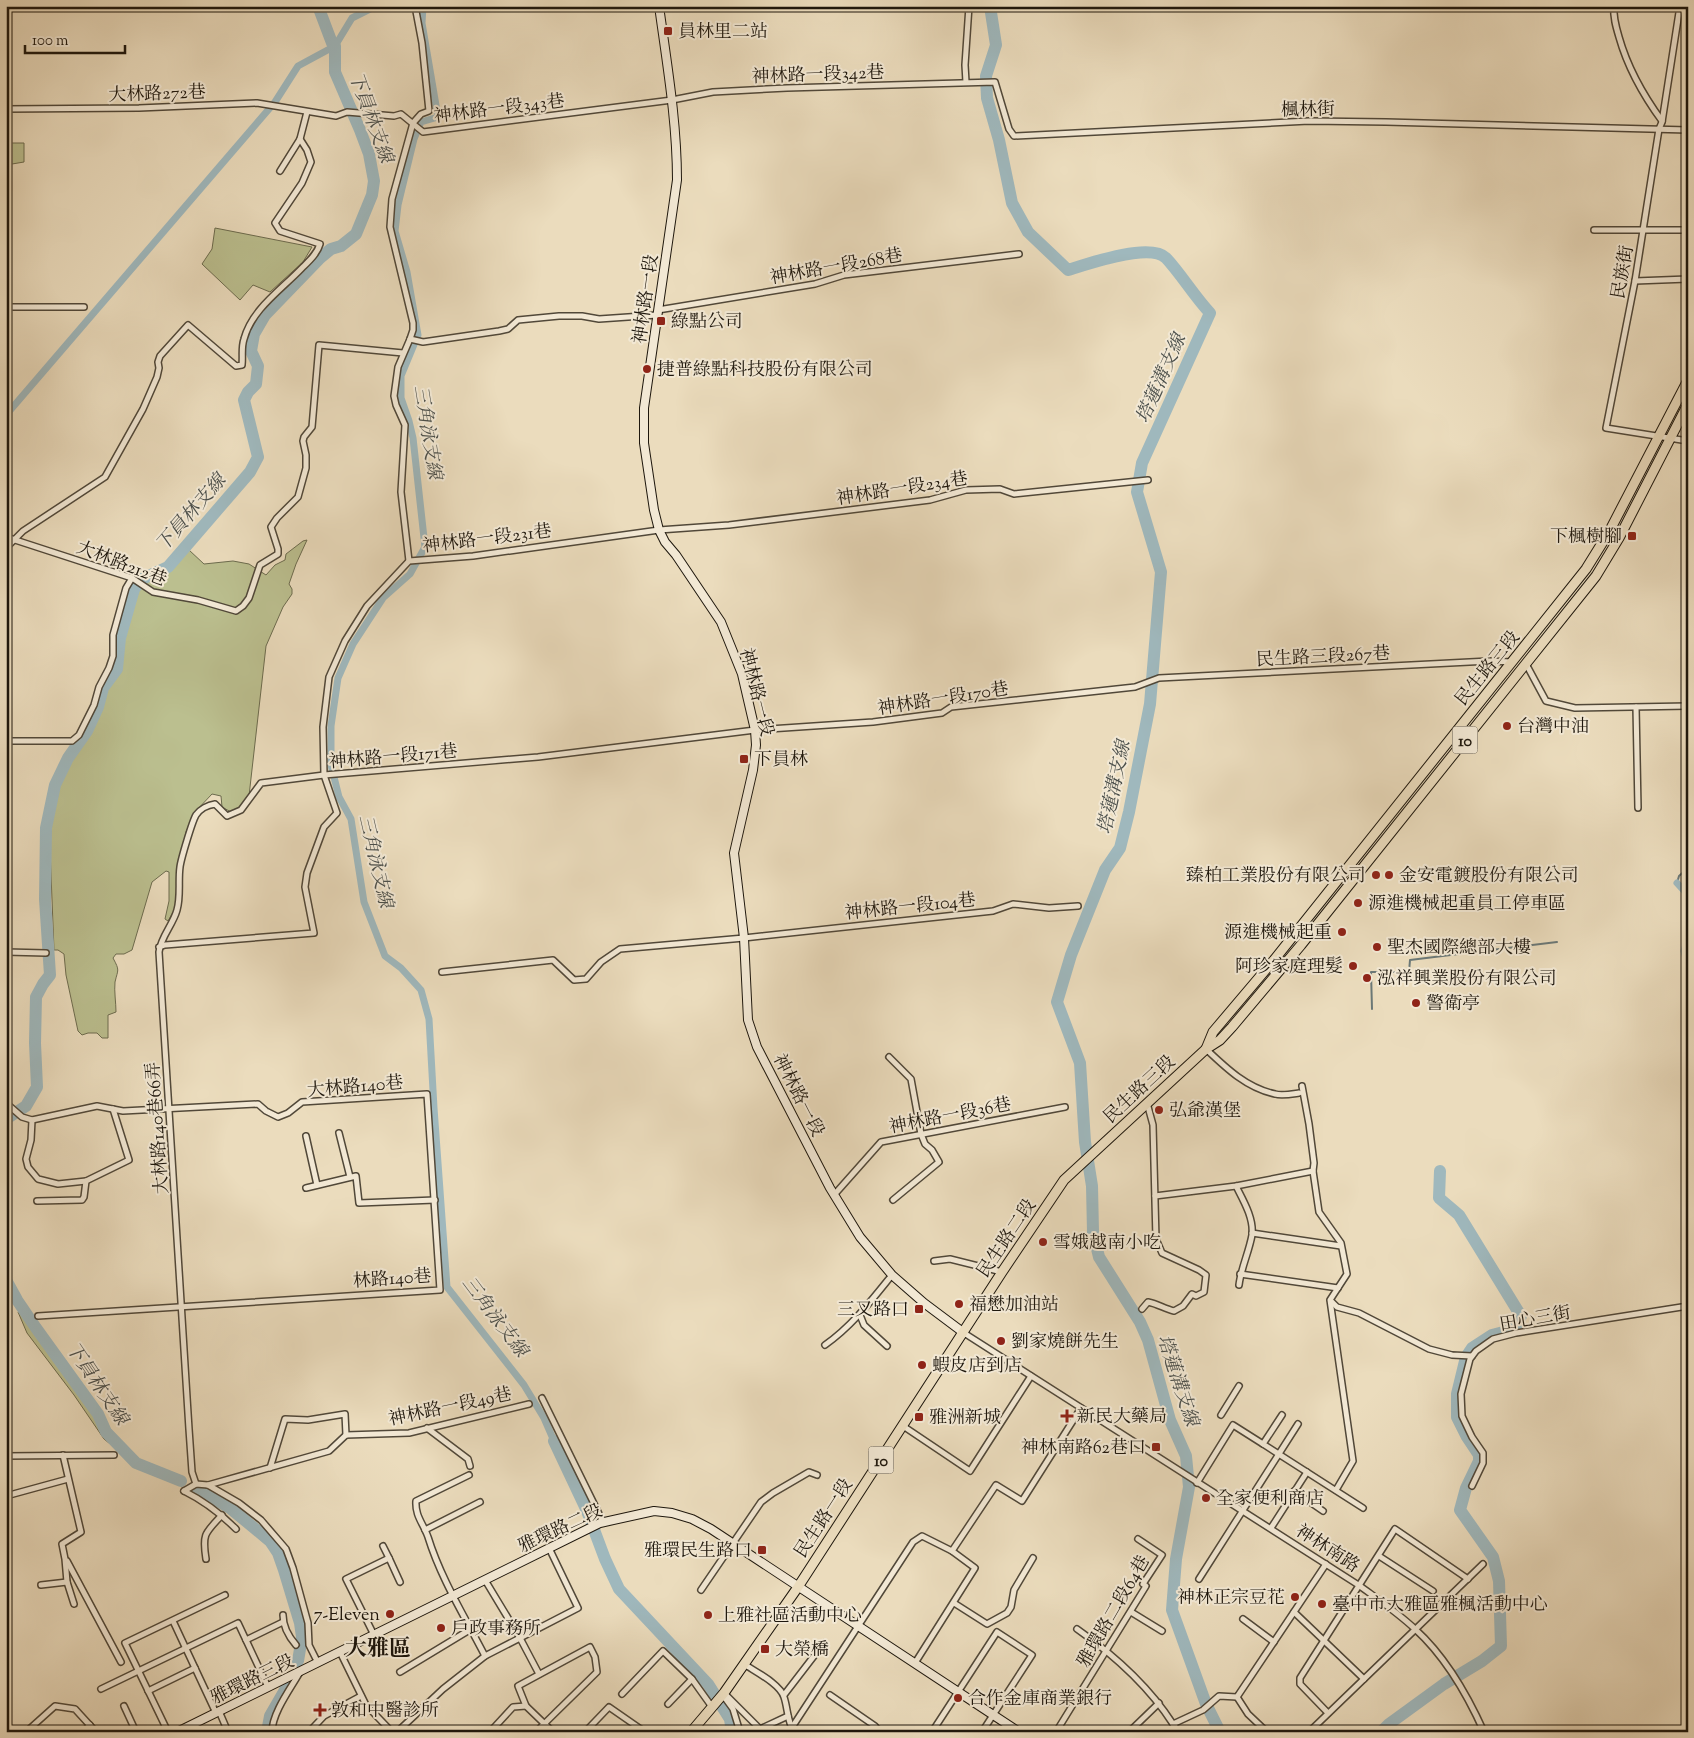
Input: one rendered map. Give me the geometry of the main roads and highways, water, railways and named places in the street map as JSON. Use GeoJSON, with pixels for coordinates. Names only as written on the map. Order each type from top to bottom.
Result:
{"type":"FeatureCollection","features":[{"type":"Feature","properties":{"kind":"main road","name":"民生路三段"},"geometry":{"type":"LineString","coordinates":[[1206,1049],[1213,1032],[1269,966],[1574,586],[1600,548],[1688,380]]}},
{"type":"Feature","properties":{"kind":"main road","name":"民生路三段"},"geometry":{"type":"LineString","coordinates":[[1079,1165],[1206,1049],[1220,1040],[1249,1008],[1591,583],[1610,555],[1688,404]]}},
{"type":"Feature","properties":{"kind":"main road","name":"民生路二段"},"geometry":{"type":"LineString","coordinates":[[964,1333],[1002,1272],[1064,1180],[1079,1165]]}},
{"type":"Feature","properties":{"kind":"main road","name":"民生路一段"},"geometry":{"type":"LineString","coordinates":[[694,1731],[723,1694],[798,1587],[964,1333]]}},
{"type":"Feature","properties":{"kind":"waterway","name":"下員林支線"},"geometry":{"type":"LineString","coordinates":[[6,1119],[26,1106],[37,1087],[35,1043],[36,997],[50,975],[45,899],[46,828],[55,785],[68,758],[87,731],[98,707],[103,688],[117,669],[120,638],[134,589],[142,579],[168,567],[250,472],[258,457],[244,400],[248,392],[256,384],[258,366],[251,351],[254,334],[265,315],[320,258],[331,249],[341,246],[356,234],[372,195],[374,181],[369,154],[335,72],[335,46],[332,43],[318,6]]}},
{"type":"Feature","properties":{"kind":"waterway"},"geometry":{"type":"LineString","coordinates":[[6,415],[275,102],[298,66],[335,46],[352,18],[376,6]]}},
{"type":"Feature","properties":{"kind":"waterway","name":"三角泳支線"},"geometry":{"type":"LineString","coordinates":[[423,6],[422,23],[438,117],[421,122],[414,139],[398,205],[395,231],[407,272],[418,335],[401,376],[401,398],[413,438],[425,547],[410,574],[383,598],[353,644],[338,678],[331,726],[331,765],[339,797],[351,819],[364,902],[385,956],[401,968],[421,990],[429,1019],[447,1287],[524,1385],[544,1418],[554,1441]]}},
{"type":"Feature","properties":{"kind":"waterway","name":"塔蓮溝支線"},"geometry":{"type":"LineString","coordinates":[[990,6],[996,45],[986,76],[987,98],[999,140],[1012,203],[1028,232],[1068,270],[1133,253],[1147,252],[1158,254],[1172,264],[1210,313],[1142,463],[1137,492],[1161,572],[1150,704],[1120,848],[1105,870],[1071,955],[1057,1002],[1080,1063],[1085,1142],[1092,1186],[1093,1232],[1099,1257],[1140,1322],[1148,1340],[1170,1420],[1186,1456],[1189,1487],[1176,1559],[1172,1610],[1206,1704],[1220,1732]]}},
{"type":"Feature","properties":{"kind":"waterway"},"geometry":{"type":"LineString","coordinates":[[1677,883],[1679,876],[1688,868]]}},
{"type":"Feature","properties":{"kind":"waterway"},"geometry":{"type":"LineString","coordinates":[[1677,883],[1688,895]]}},
{"type":"Feature","properties":{"kind":"waterway"},"geometry":{"type":"LineString","coordinates":[[1688,938],[1684,951],[1688,968]]}},
{"type":"Feature","properties":{"kind":"waterway"},"geometry":{"type":"LineString","coordinates":[[1372,1009],[1371,972],[1409,972],[1410,960],[1557,942]]}},
{"type":"Feature","properties":{"kind":"waterway"},"geometry":{"type":"LineString","coordinates":[[1381,1732],[1389,1724],[1444,1684],[1482,1661],[1501,1646],[1499,1581],[1493,1557],[1460,1510],[1466,1488],[1479,1461],[1479,1455],[1457,1417],[1457,1394],[1466,1357],[1472,1348],[1492,1335],[1511,1330],[1517,1325],[1521,1316],[1459,1215],[1439,1198],[1440,1171]]}},
{"type":"Feature","properties":{"kind":"waterway","name":"下員林支線"},"geometry":{"type":"LineString","coordinates":[[6,1280],[36,1328],[98,1414],[106,1432],[136,1463],[181,1481]]}},
{"type":"Feature","properties":{"kind":"waterway","name":"三角泳支線"},"geometry":{"type":"LineString","coordinates":[[554,1441],[587,1511],[605,1559],[619,1589],[708,1684],[730,1719],[732,1732]]}},
{"type":"Feature","properties":{"kind":"waterway","name":"下員林支線"},"geometry":{"type":"LineString","coordinates":[[197,1489],[230,1508],[270,1541],[278,1553],[300,1623],[302,1637],[298,1661]]}},
{"type":"Feature","properties":{"kind":"waterway","name":"下員林支線"},"geometry":{"type":"LineString","coordinates":[[267,1732],[270,1716],[289,1683]]}},
{"type":"Feature","properties":{"kind":"place","name":"員林里二站"},"geometry":{"type":"Point","coordinates":[668,31]}},
{"type":"Feature","properties":{"kind":"place","name":"綠點公司"},"geometry":{"type":"Point","coordinates":[661,321]}},
{"type":"Feature","properties":{"kind":"place","name":"捷普綠點科技股份有限公司"},"geometry":{"type":"Point","coordinates":[647,369]}},
{"type":"Feature","properties":{"kind":"place","name":"下楓樹腳"},"geometry":{"type":"Point","coordinates":[1632,536]}},
{"type":"Feature","properties":{"kind":"place","name":"台灣中油"},"geometry":{"type":"Point","coordinates":[1507,726]}},
{"type":"Feature","properties":{"kind":"place","name":"下員林"},"geometry":{"type":"Point","coordinates":[744,759]}},
{"type":"Feature","properties":{"kind":"place","name":"臻柏工業股份有限公司"},"geometry":{"type":"Point","coordinates":[1376,875]}},
{"type":"Feature","properties":{"kind":"place","name":"金安電鍍股份有限公司"},"geometry":{"type":"Point","coordinates":[1389,875]}},
{"type":"Feature","properties":{"kind":"place","name":"源進機械起重員工停車區"},"geometry":{"type":"Point","coordinates":[1358,903]}},
{"type":"Feature","properties":{"kind":"place","name":"源進機械起重"},"geometry":{"type":"Point","coordinates":[1342,932]}},
{"type":"Feature","properties":{"kind":"place","name":"聖杰國際總部大樓"},"geometry":{"type":"Point","coordinates":[1377,947]}},
{"type":"Feature","properties":{"kind":"place","name":"阿珍家庭理髮"},"geometry":{"type":"Point","coordinates":[1353,966]}},
{"type":"Feature","properties":{"kind":"place","name":"泓祥興業股份有限公司"},"geometry":{"type":"Point","coordinates":[1367,978]}},
{"type":"Feature","properties":{"kind":"place","name":"警衛亭"},"geometry":{"type":"Point","coordinates":[1416,1003]}},
{"type":"Feature","properties":{"kind":"place","name":"弘爺漢堡"},"geometry":{"type":"Point","coordinates":[1159,1110]}},
{"type":"Feature","properties":{"kind":"place","name":"雪娥越南小吃"},"geometry":{"type":"Point","coordinates":[1043,1242]}},
{"type":"Feature","properties":{"kind":"place","name":"福懋加油站"},"geometry":{"type":"Point","coordinates":[959,1304]}},
{"type":"Feature","properties":{"kind":"place","name":"三叉路口"},"geometry":{"type":"Point","coordinates":[919,1309]}},
{"type":"Feature","properties":{"kind":"place","name":"劉家燒餅先生"},"geometry":{"type":"Point","coordinates":[1001,1341]}},
{"type":"Feature","properties":{"kind":"place","name":"蝦皮店到店"},"geometry":{"type":"Point","coordinates":[922,1365]}},
{"type":"Feature","properties":{"kind":"place","name":"新民大藥局"},"geometry":{"type":"Point","coordinates":[1067,1416]}},
{"type":"Feature","properties":{"kind":"place","name":"雅洲新城"},"geometry":{"type":"Point","coordinates":[919,1417]}},
{"type":"Feature","properties":{"kind":"place","name":"神林南路62巷口"},"geometry":{"type":"Point","coordinates":[1156,1447]}},
{"type":"Feature","properties":{"kind":"place","name":"全家便利商店"},"geometry":{"type":"Point","coordinates":[1206,1498]}},
{"type":"Feature","properties":{"kind":"place","name":"雅環民生路口"},"geometry":{"type":"Point","coordinates":[762,1550]}},
{"type":"Feature","properties":{"kind":"place","name":"神林正宗豆花"},"geometry":{"type":"Point","coordinates":[1295,1597]}},
{"type":"Feature","properties":{"kind":"place","name":"臺中市大雅區雅楓活動中心"},"geometry":{"type":"Point","coordinates":[1322,1604]}},
{"type":"Feature","properties":{"kind":"place","name":"7-Eleven"},"geometry":{"type":"Point","coordinates":[390,1614]}},
{"type":"Feature","properties":{"kind":"place","name":"上雅社區活動中心"},"geometry":{"type":"Point","coordinates":[708,1615]}},
{"type":"Feature","properties":{"kind":"place","name":"戶政事務所"},"geometry":{"type":"Point","coordinates":[441,1628]}},
{"type":"Feature","properties":{"kind":"place","name":"大榮橋"},"geometry":{"type":"Point","coordinates":[765,1649]}},
{"type":"Feature","properties":{"kind":"place","name":"合作金庫商業銀行"},"geometry":{"type":"Point","coordinates":[958,1698]}},
{"type":"Feature","properties":{"kind":"place","name":"敦和中醫診所"},"geometry":{"type":"Point","coordinates":[320,1710]}},
{"type":"Feature","properties":{"kind":"district","name":"大雅區"},"geometry":{"type":"Point","coordinates":[378,1647]}}]}
